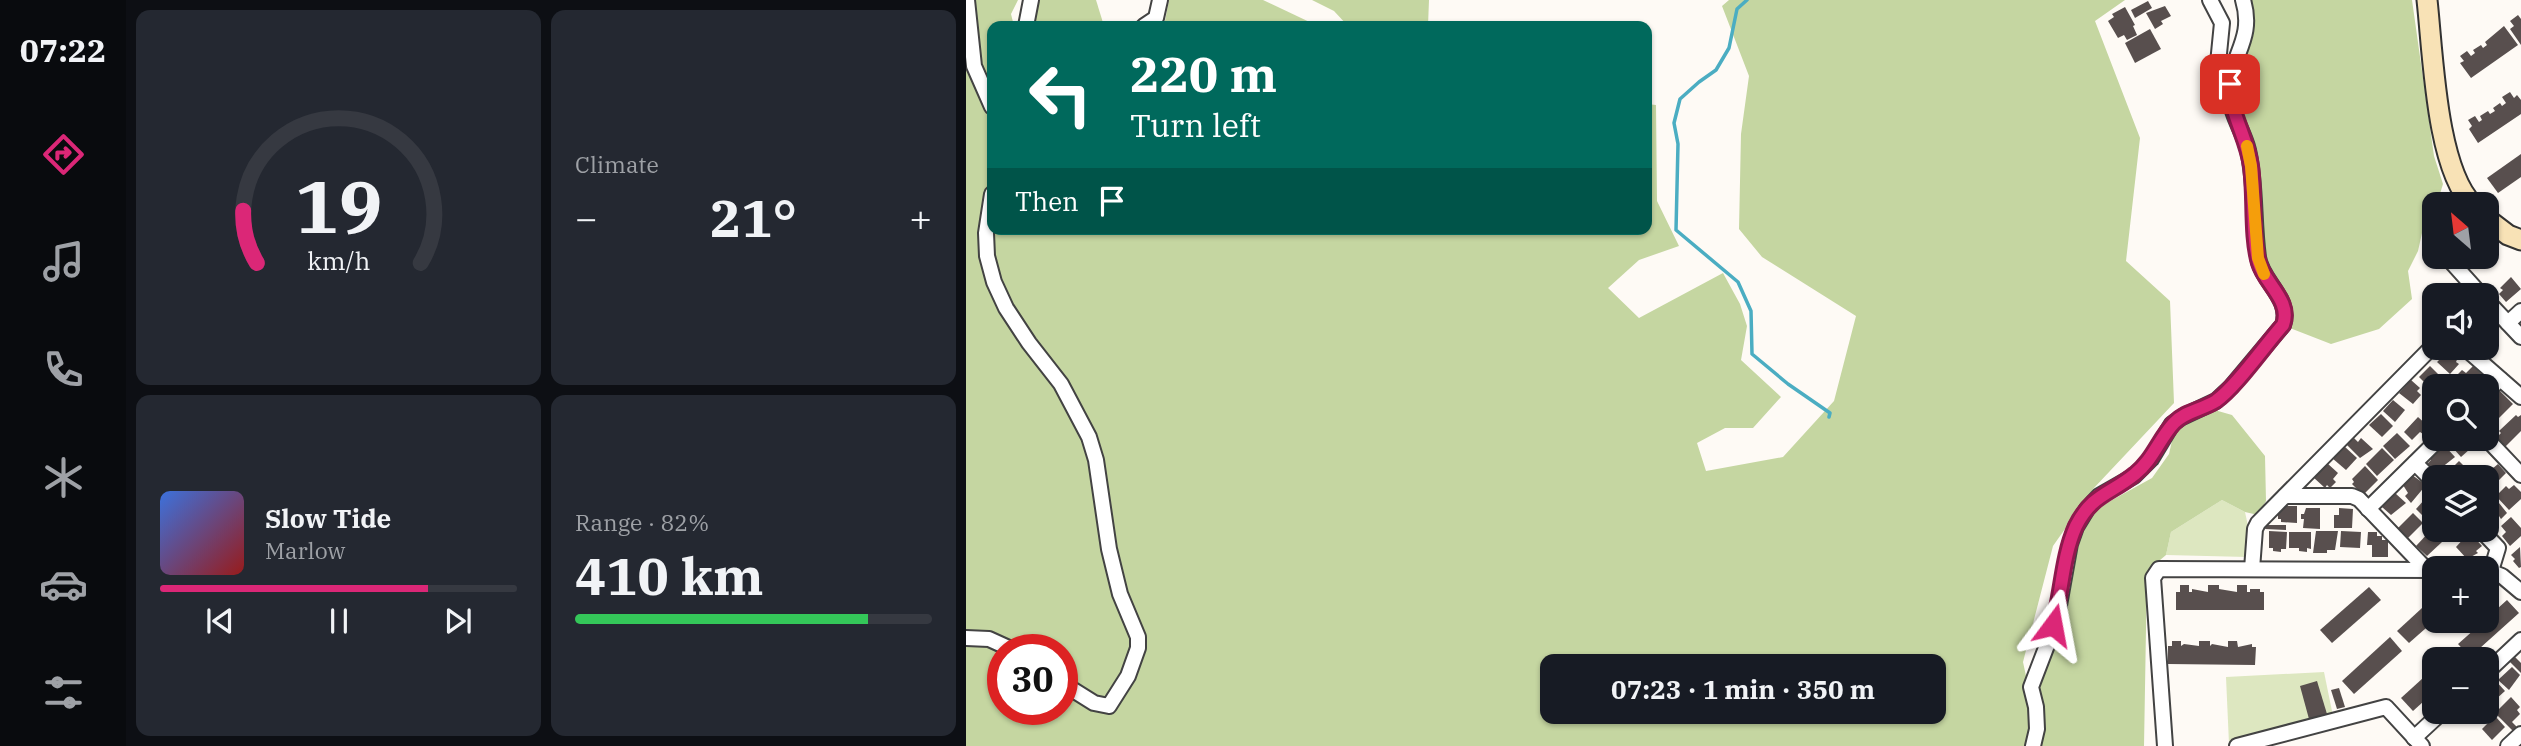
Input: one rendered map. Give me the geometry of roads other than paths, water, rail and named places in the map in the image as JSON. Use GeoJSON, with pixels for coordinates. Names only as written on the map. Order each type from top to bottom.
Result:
{"type":"FeatureCollection","features":[{"type":"Feature","properties":{"kind":"street"},"geometry":{"type":"LineString","coordinates":[[967,0],[974,66],[987,96]]}},
{"type":"Feature","properties":{"kind":"street"},"geometry":{"type":"LineString","coordinates":[[1027,21],[1031,0]]}},
{"type":"Feature","properties":{"kind":"street"},"geometry":{"type":"LineString","coordinates":[[1152,21],[1156,18],[1160,0]]}},
{"type":"Feature","properties":{"kind":"street"},"geometry":{"type":"LineString","coordinates":[[2210,0],[2222,23],[2214,104]]}},
{"type":"Feature","properties":{"kind":"street"},"geometry":{"type":"LineString","coordinates":[[2033,746],[2037,729],[2036,707],[2031,687],[2049,640],[2070,544],[2081,518],[2099,496],[2134,476],[2151,459],[2172,425],[2182,416],[2216,401],[2231,387],[2283,325],[2286,316],[2280,299],[2259,265],[2251,166],[2247,146],[2230,101],[2234,64],[2247,33],[2248,17],[2243,0]]}},
{"type":"Feature","properties":{"kind":"street"},"geometry":{"type":"LineString","coordinates":[[2427,0],[2444,141],[2461,192]]}},
{"type":"Feature","properties":{"kind":"street"},"geometry":{"type":"LineString","coordinates":[[987,226],[987,257],[994,282],[1006,308],[1061,384],[1089,437],[1097,460],[1109,549],[1120,594],[1138,637],[1138,648],[1128,676],[1109,706],[1094,703],[1078,693]]}},
{"type":"Feature","properties":{"kind":"street"},"geometry":{"type":"LineString","coordinates":[[2499,228],[2521,240]]}},
{"type":"Feature","properties":{"kind":"street"},"geometry":{"type":"LineString","coordinates":[[2508,323],[2521,311]]}},
{"type":"Feature","properties":{"kind":"street"},"geometry":{"type":"LineString","coordinates":[[2499,314],[2521,337]]}},
{"type":"Feature","properties":{"kind":"street"},"geometry":{"type":"LineString","coordinates":[[2252,569],[2255,529],[2258,523],[2422,357]]}},
{"type":"Feature","properties":{"kind":"street"},"geometry":{"type":"LineString","coordinates":[[2479,360],[2521,397]]}},
{"type":"Feature","properties":{"kind":"street"},"geometry":{"type":"LineString","coordinates":[[2368,509],[2427,451]]}},
{"type":"Feature","properties":{"kind":"street"},"geometry":{"type":"LineString","coordinates":[[2498,451],[2521,475]]}},
{"type":"Feature","properties":{"kind":"street"},"geometry":{"type":"LineString","coordinates":[[2415,463],[2422,470]]}},
{"type":"Feature","properties":{"kind":"street"},"geometry":{"type":"LineString","coordinates":[[2285,496],[2352,496],[2359,499],[2422,562]]}},
{"type":"Feature","properties":{"kind":"street"},"geometry":{"type":"LineString","coordinates":[[2165,746],[2153,578],[2159,569],[2422,570]]}},
{"type":"Feature","properties":{"kind":"street"},"geometry":{"type":"LineString","coordinates":[[2499,576],[2521,592]]}},
{"type":"Feature","properties":{"kind":"street"},"geometry":{"type":"LineString","coordinates":[[966,638],[987,639]]}},
{"type":"Feature","properties":{"kind":"street"},"geometry":{"type":"LineString","coordinates":[[2499,661],[2521,640]]}},
{"type":"Feature","properties":{"kind":"street"},"geometry":{"type":"LineString","coordinates":[[2237,746],[2386,707],[2418,742],[2432,724]]}},
{"type":"Feature","properties":{"kind":"street"},"geometry":{"type":"LineString","coordinates":[[2508,746],[2521,734]]}},
{"type":"Feature","properties":{"kind":"waterway"},"geometry":{"type":"LineString","coordinates":[[1747,0],[1737,9],[1729,48],[1716,70],[1680,99],[1674,123],[1678,144],[1676,230],[1738,282],[1751,311],[1752,354],[1788,384],[1830,413],[1829,417]]}}]}
